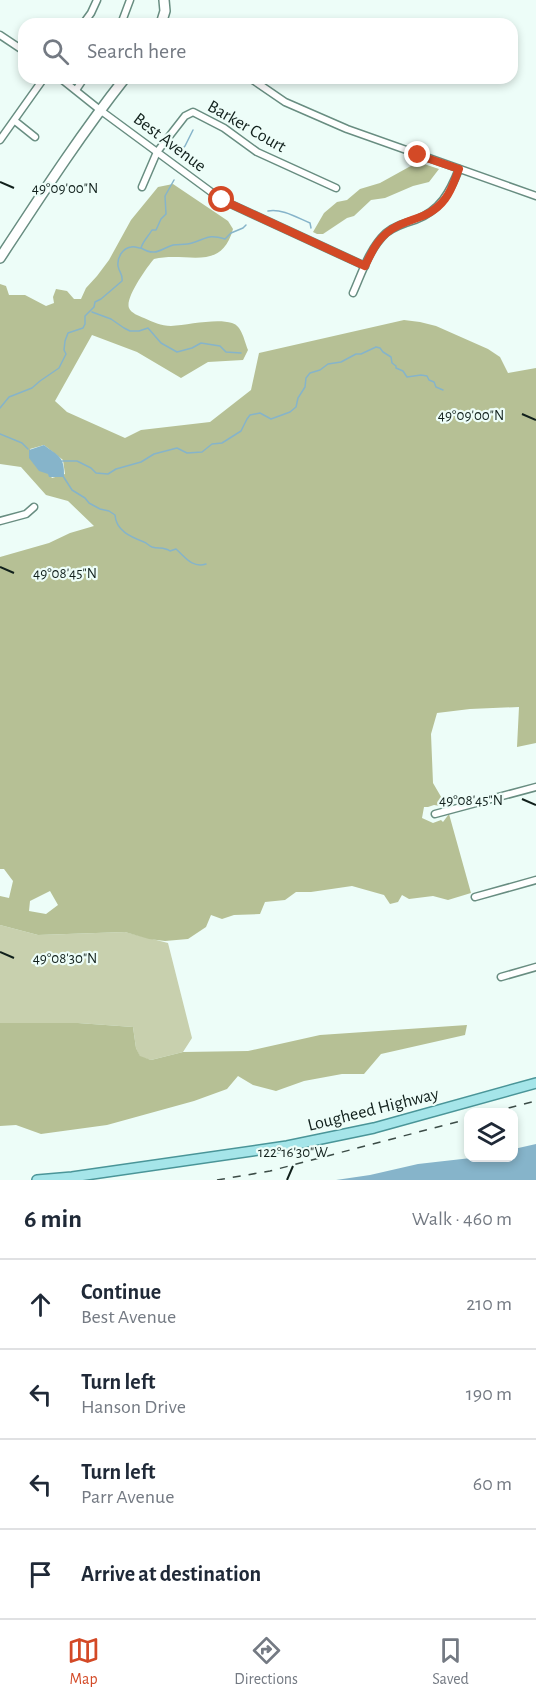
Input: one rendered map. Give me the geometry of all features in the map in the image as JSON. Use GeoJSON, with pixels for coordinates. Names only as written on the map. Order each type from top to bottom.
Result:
{"type":"FeatureCollection","features":[{"type":"Feature","properties":{"kind":"main road"},"geometry":{"type":"LineString","coordinates":[[163,18],[164,0]]}},
{"type":"Feature","properties":{"kind":"main road"},"geometry":{"type":"LineString","coordinates":[[0,258],[44,190],[120,84]]}},
{"type":"Feature","properties":{"kind":"main road","name":"Lougheed Highway"},"geometry":{"type":"LineString","coordinates":[[37,1180],[287,1146],[374,1128],[536,1083]]}},
{"type":"Feature","properties":{"kind":"street"},"geometry":{"type":"LineString","coordinates":[[87,18],[97,0]]}},
{"type":"Feature","properties":{"kind":"street"},"geometry":{"type":"LineString","coordinates":[[124,18],[130,0]]}},
{"type":"Feature","properties":{"kind":"street"},"geometry":{"type":"LineString","coordinates":[[0,35],[18,47]]}},
{"type":"Feature","properties":{"kind":"street"},"geometry":{"type":"LineString","coordinates":[[0,140],[40,84]]}},
{"type":"Feature","properties":{"kind":"street","name":"Best Avenue"},"geometry":{"type":"LineString","coordinates":[[68,84],[222,200],[365,266]]}},
{"type":"Feature","properties":{"kind":"street"},"geometry":{"type":"LineString","coordinates":[[76,90],[80,84]]}},
{"type":"Feature","properties":{"kind":"street"},"geometry":{"type":"LineString","coordinates":[[259,84],[285,102],[366,137],[536,196]]}},
{"type":"Feature","properties":{"kind":"street","name":"Barker Court"},"geometry":{"type":"LineString","coordinates":[[157,152],[185,116],[193,112],[224,128],[257,152],[336,188]]}},
{"type":"Feature","properties":{"kind":"street"},"geometry":{"type":"LineString","coordinates":[[15,121],[35,137]]}},
{"type":"Feature","properties":{"kind":"street"},"geometry":{"type":"LineString","coordinates":[[142,187],[157,152]]}},
{"type":"Feature","properties":{"kind":"street"},"geometry":{"type":"LineString","coordinates":[[353,293],[376,244],[387,233],[400,225],[423,217],[443,201],[459,169]]}},
{"type":"Feature","properties":{"kind":"street"},"geometry":{"type":"LineString","coordinates":[[0,521],[26,514],[34,507]]}},
{"type":"Feature","properties":{"kind":"street"},"geometry":{"type":"LineString","coordinates":[[435,814],[536,787]]}},
{"type":"Feature","properties":{"kind":"street"},"geometry":{"type":"LineString","coordinates":[[475,897],[536,880]]}},
{"type":"Feature","properties":{"kind":"street"},"geometry":{"type":"LineString","coordinates":[[501,977],[536,967]]}},
{"type":"Feature","properties":{"kind":"green space"},"geometry":{"type":"Polygon","coordinates":[[[418,162],[439,169],[429,182],[385,198],[371,200],[354,216],[323,234],[313,232],[324,213],[337,202],[347,200],[360,189],[380,183],[418,162]]]}},
{"type":"Feature","properties":{"kind":"green space"},"geometry":{"type":"Polygon","coordinates":[[[173,184],[228,221],[233,229],[228,243],[211,256],[154,259],[133,290],[129,308],[138,315],[164,325],[210,321],[232,323],[240,330],[248,350],[243,360],[208,362],[181,378],[137,352],[92,335],[55,401],[67,412],[125,438],[141,430],[210,422],[251,390],[259,353],[404,320],[436,326],[488,349],[500,357],[508,373],[536,368],[536,743],[517,747],[519,707],[437,713],[431,734],[433,783],[447,807],[434,805],[424,807],[422,818],[433,823],[441,820],[443,822],[449,814],[471,893],[448,900],[433,896],[409,899],[402,895],[398,902],[390,904],[384,895],[352,886],[296,892],[285,900],[265,902],[260,914],[234,915],[222,919],[211,915],[206,927],[188,939],[165,941],[125,932],[38,935],[0,925],[0,896],[9,898],[13,881],[4,869],[0,869],[0,557],[49,543],[70,533],[94,526],[68,501],[46,495],[21,467],[0,464],[0,284],[6,286],[9,295],[25,295],[46,306],[54,303],[53,297],[56,289],[67,291],[74,299],[81,299],[86,288],[109,260],[131,220],[158,187],[173,184]],[[44,445],[30,449],[35,465],[52,478],[65,474],[63,460],[44,445]],[[50,891],[30,901],[29,911],[46,914],[58,905],[50,891]]]}},
{"type":"Feature","properties":{"kind":"green space"},"geometry":{"type":"Polygon","coordinates":[[[0,925],[38,935],[125,932],[168,943],[192,1038],[183,1052],[151,1060],[140,1057],[136,1048],[133,1027],[78,1023],[0,1023],[0,925]]]}},
{"type":"Feature","properties":{"kind":"green space"},"geometry":{"type":"Polygon","coordinates":[[[0,1023],[78,1023],[133,1027],[136,1048],[140,1056],[151,1060],[183,1052],[248,1051],[320,1035],[467,1025],[465,1035],[381,1054],[364,1074],[342,1074],[304,1081],[276,1091],[253,1085],[238,1076],[227,1089],[194,1101],[107,1125],[41,1134],[16,1125],[0,1126],[0,1023]]]}},
{"type":"Feature","properties":{"kind":"water"},"geometry":{"type":"Polygon","coordinates":[[[44,445],[57,454],[62,461],[64,477],[49,477],[48,474],[39,471],[29,458],[29,450],[44,445]]]}},
{"type":"Feature","properties":{"kind":"water"},"geometry":{"type":"Polygon","coordinates":[[[536,1144],[536,1180],[336,1180],[418,1164],[464,1159],[464,1162],[518,1162],[518,1148],[536,1144]]]}},
{"type":"Feature","properties":{"kind":"waterway"},"geometry":{"type":"LineString","coordinates":[[181,150],[193,130]]}},
{"type":"Feature","properties":{"kind":"waterway"},"geometry":{"type":"LineString","coordinates":[[0,408],[9,397],[32,388],[59,368],[66,354],[64,350],[68,333],[83,328],[85,316],[94,307],[95,302],[122,281],[118,266],[121,254],[128,248],[141,248],[152,230],[156,230],[166,214],[165,196],[174,180]]}},
{"type":"Feature","properties":{"kind":"waterway"},"geometry":{"type":"LineString","coordinates":[[268,211],[289,214],[310,223],[311,228]]}},
{"type":"Feature","properties":{"kind":"waterway"},"geometry":{"type":"LineString","coordinates":[[141,248],[154,252],[173,245],[190,244],[208,237],[225,239],[246,225]]}},
{"type":"Feature","properties":{"kind":"waterway"},"geometry":{"type":"LineString","coordinates":[[92,312],[111,319],[130,331],[148,328],[161,343],[177,352],[201,343],[220,346],[226,352],[241,353]]}},
{"type":"Feature","properties":{"kind":"waterway"},"geometry":{"type":"LineString","coordinates":[[62,461],[77,461],[96,473],[108,474],[116,469],[141,462],[154,454],[177,448],[187,453],[202,452],[212,444],[222,443],[241,431],[250,415],[260,413],[271,419],[290,412],[296,407],[310,373],[376,347],[391,357],[392,363],[407,377],[427,376],[436,387],[443,390]]}},
{"type":"Feature","properties":{"kind":"waterway"},"geometry":{"type":"LineString","coordinates":[[0,434],[22,443],[28,449]]}},
{"type":"Feature","properties":{"kind":"waterway"},"geometry":{"type":"LineString","coordinates":[[63,476],[72,490],[89,503],[115,515],[118,525],[129,535],[152,547],[170,551],[176,549],[186,559],[197,565],[206,564]]}},
{"type":"Feature","properties":{"kind":"railway"},"geometry":{"type":"LineString","coordinates":[[509,1108],[536,1101]]}},
{"type":"Feature","properties":{"kind":"railway"},"geometry":{"type":"LineString","coordinates":[[217,1180],[270,1171],[464,1120]]}},
{"type":"Feature","properties":{"kind":"route"},"geometry":{"type":"LineString","coordinates":[[222,200],[365,266],[376,244],[387,233],[393,228],[429,213],[447,197],[453,185],[459,169],[418,155]]}}]}
